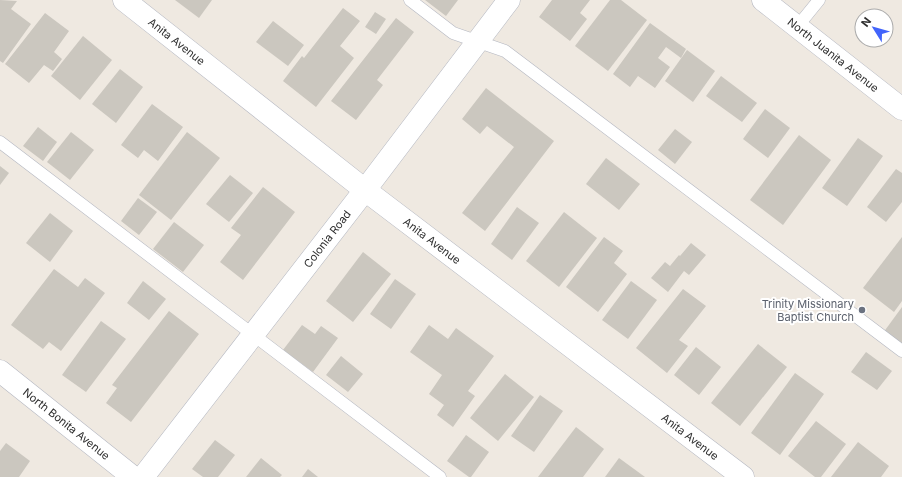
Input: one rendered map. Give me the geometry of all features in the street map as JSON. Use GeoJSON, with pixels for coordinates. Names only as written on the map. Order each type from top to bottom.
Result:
{"type":"FeatureCollection","features":[{"type":"Feature","properties":{"kind":"street","name":"Anita Avenue"},"geometry":{"type":"LineString","coordinates":[[124,0],[365,190],[743,477]]}},
{"type":"Feature","properties":{"kind":"street","name":"Colonia Road"},"geometry":{"type":"LineString","coordinates":[[143,477],[365,190],[509,0]]}},
{"type":"Feature","properties":{"kind":"street","name":"North Juanita Avenue"},"geometry":{"type":"LineString","coordinates":[[763,0],[902,109]]}},
{"type":"Feature","properties":{"kind":"street","name":"North Bonita Avenue"},"geometry":{"type":"LineString","coordinates":[[0,371],[133,477]]}},
{"type":"Feature","properties":{"kind":"lane"},"geometry":{"type":"LineString","coordinates":[[410,0],[453,33],[505,50],[902,351]]}},
{"type":"Feature","properties":{"kind":"lane"},"geometry":{"type":"LineString","coordinates":[[797,27],[819,0]]}},
{"type":"Feature","properties":{"kind":"lane"},"geometry":{"type":"LineString","coordinates":[[0,142],[440,477]]}},
{"type":"Feature","properties":{"kind":"building"},"geometry":{"type":"Polygon","coordinates":[[[0,0],[17,1],[11,9],[31,24],[3,63],[0,61],[0,0]]]}},
{"type":"Feature","properties":{"kind":"building"},"geometry":{"type":"Polygon","coordinates":[[[175,0],[212,0],[199,18],[175,0]]]}},
{"type":"Feature","properties":{"kind":"building"},"geometry":{"type":"Polygon","coordinates":[[[425,0],[458,0],[446,16],[425,0]]]}},
{"type":"Feature","properties":{"kind":"building"},"geometry":{"type":"Polygon","coordinates":[[[552,0],[590,0],[580,13],[587,19],[570,41],[539,17],[552,0]]]}},
{"type":"Feature","properties":{"kind":"building"},"geometry":{"type":"Polygon","coordinates":[[[610,0],[621,0],[647,20],[608,71],[575,46],[610,0]]]}},
{"type":"Feature","properties":{"kind":"building"},"geometry":{"type":"Polygon","coordinates":[[[343,8],[360,21],[340,46],[354,58],[316,107],[283,81],[302,56],[304,58],[343,8]]]}},
{"type":"Feature","properties":{"kind":"building"},"geometry":{"type":"Polygon","coordinates":[[[375,12],[386,19],[376,34],[365,27],[375,12]]]}},
{"type":"Feature","properties":{"kind":"building"},"geometry":{"type":"Polygon","coordinates":[[[45,13],[69,31],[54,52],[62,59],[53,71],[44,65],[29,83],[5,64],[45,13]]]}},
{"type":"Feature","properties":{"kind":"building"},"geometry":{"type":"Polygon","coordinates":[[[396,18],[414,32],[377,80],[383,85],[356,120],[331,101],[396,18]]]}},
{"type":"Feature","properties":{"kind":"building"},"geometry":{"type":"Polygon","coordinates":[[[273,21],[304,45],[288,66],[256,42],[273,21]]]}},
{"type":"Feature","properties":{"kind":"building"},"geometry":{"type":"Polygon","coordinates":[[[650,23],[686,49],[681,58],[666,47],[658,58],[670,67],[655,88],[638,76],[630,87],[613,74],[650,23]]]}},
{"type":"Feature","properties":{"kind":"building"},"geometry":{"type":"Polygon","coordinates":[[[83,36],[112,60],[80,100],[51,76],[83,36]]]}},
{"type":"Feature","properties":{"kind":"building"},"geometry":{"type":"Polygon","coordinates":[[[687,50],[715,71],[693,102],[665,81],[687,50]]]}},
{"type":"Feature","properties":{"kind":"building"},"geometry":{"type":"Polygon","coordinates":[[[120,69],[143,87],[116,123],[92,104],[120,69]]]}},
{"type":"Feature","properties":{"kind":"building"},"geometry":{"type":"Polygon","coordinates":[[[721,76],[757,103],[742,122],[706,96],[721,76]]]}},
{"type":"Feature","properties":{"kind":"building"},"geometry":{"type":"Polygon","coordinates":[[[486,88],[554,141],[485,231],[462,213],[514,147],[487,126],[480,134],[462,119],[486,88]]]}},
{"type":"Feature","properties":{"kind":"building"},"geometry":{"type":"Polygon","coordinates":[[[152,104],[183,127],[158,161],[144,150],[138,158],[121,145],[152,104]]]}},
{"type":"Feature","properties":{"kind":"building"},"geometry":{"type":"Polygon","coordinates":[[[765,109],[790,128],[768,158],[743,139],[765,109]]]}},
{"type":"Feature","properties":{"kind":"building"},"geometry":{"type":"Polygon","coordinates":[[[38,127],[57,142],[43,161],[23,146],[38,127]]]}},
{"type":"Feature","properties":{"kind":"building"},"geometry":{"type":"Polygon","coordinates":[[[675,129],[692,142],[675,164],[658,150],[675,129]]]}},
{"type":"Feature","properties":{"kind":"building"},"geometry":{"type":"Polygon","coordinates":[[[71,132],[94,150],[70,180],[47,162],[71,132]]]}},
{"type":"Feature","properties":{"kind":"building"},"geometry":{"type":"Polygon","coordinates":[[[187,132],[220,158],[171,220],[139,195],[187,132]]]}},
{"type":"Feature","properties":{"kind":"building"},"geometry":{"type":"Polygon","coordinates":[[[799,135],[831,160],[783,225],[750,200],[799,135]]]}},
{"type":"Feature","properties":{"kind":"building"},"geometry":{"type":"Polygon","coordinates":[[[858,138],[883,156],[847,206],[822,188],[858,138]]]}},
{"type":"Feature","properties":{"kind":"building"},"geometry":{"type":"Polygon","coordinates":[[[606,158],[640,184],[619,210],[586,184],[606,158]]]}},
{"type":"Feature","properties":{"kind":"building"},"geometry":{"type":"Polygon","coordinates":[[[0,166],[9,173],[0,185],[0,166]]]}},
{"type":"Feature","properties":{"kind":"building"},"geometry":{"type":"Polygon","coordinates":[[[896,169],[902,173],[902,202],[886,222],[867,207],[896,169]]]}},
{"type":"Feature","properties":{"kind":"building"},"geometry":{"type":"Polygon","coordinates":[[[230,175],[253,193],[229,222],[206,204],[230,175]]]}},
{"type":"Feature","properties":{"kind":"building"},"geometry":{"type":"Polygon","coordinates":[[[263,187],[295,212],[243,280],[220,262],[241,235],[231,228],[263,187]]]}},
{"type":"Feature","properties":{"kind":"building"},"geometry":{"type":"Polygon","coordinates":[[[138,198],[157,212],[139,235],[121,221],[138,198]]]}},
{"type":"Feature","properties":{"kind":"building"},"geometry":{"type":"Polygon","coordinates":[[[517,207],[539,223],[512,260],[491,244],[517,207]]]}},
{"type":"Feature","properties":{"kind":"building"},"geometry":{"type":"Polygon","coordinates":[[[564,212],[597,238],[559,287],[526,261],[564,212]]]}},
{"type":"Feature","properties":{"kind":"building"},"geometry":{"type":"Polygon","coordinates":[[[50,213],[73,231],[50,262],[26,243],[50,213]]]}},
{"type":"Feature","properties":{"kind":"building"},"geometry":{"type":"Polygon","coordinates":[[[174,222],[204,245],[183,272],[153,249],[174,222]]]}},
{"type":"Feature","properties":{"kind":"building"},"geometry":{"type":"Polygon","coordinates":[[[604,237],[623,251],[614,263],[627,274],[598,312],[566,287],[604,237]]]}},
{"type":"Feature","properties":{"kind":"building"},"geometry":{"type":"Polygon","coordinates":[[[902,237],[902,301],[894,312],[863,288],[902,237]]]}},
{"type":"Feature","properties":{"kind":"building"},"geometry":{"type":"Polygon","coordinates":[[[691,243],[706,255],[689,275],[684,271],[668,292],[651,278],[665,262],[670,266],[691,243]]]}},
{"type":"Feature","properties":{"kind":"building"},"geometry":{"type":"Polygon","coordinates":[[[363,252],[391,274],[353,322],[326,301],[363,252]]]}},
{"type":"Feature","properties":{"kind":"building"},"geometry":{"type":"Polygon","coordinates":[[[54,269],[78,287],[85,278],[105,293],[61,351],[49,342],[43,349],[11,325],[54,269]]]}},
{"type":"Feature","properties":{"kind":"building"},"geometry":{"type":"Polygon","coordinates":[[[395,279],[416,294],[391,329],[370,314],[395,279]]]}},
{"type":"Feature","properties":{"kind":"building"},"geometry":{"type":"Polygon","coordinates":[[[143,281],[166,299],[149,320],[127,303],[143,281]]]}},
{"type":"Feature","properties":{"kind":"building"},"geometry":{"type":"Polygon","coordinates":[[[631,281],[657,300],[628,339],[602,320],[631,281]]]}},
{"type":"Feature","properties":{"kind":"building"},"geometry":{"type":"Polygon","coordinates":[[[683,289],[706,306],[679,340],[688,346],[667,373],[636,348],[683,289]]]}},
{"type":"Feature","properties":{"kind":"building"},"geometry":{"type":"Polygon","coordinates":[[[902,307],[902,347],[883,333],[902,307]]]}},
{"type":"Feature","properties":{"kind":"building"},"geometry":{"type":"Polygon","coordinates":[[[169,311],[199,334],[131,422],[106,403],[117,388],[112,385],[169,311]]]}},
{"type":"Feature","properties":{"kind":"building"},"geometry":{"type":"Polygon","coordinates":[[[101,321],[126,339],[86,392],[62,375],[101,321]]]}},
{"type":"Feature","properties":{"kind":"building"},"geometry":{"type":"Polygon","coordinates":[[[302,325],[315,334],[321,326],[338,338],[313,372],[283,350],[302,325]]]}},
{"type":"Feature","properties":{"kind":"building"},"geometry":{"type":"Polygon","coordinates":[[[429,325],[448,339],[456,328],[494,356],[468,391],[475,396],[453,427],[437,415],[444,405],[429,394],[442,375],[410,352],[429,325]]]}},
{"type":"Feature","properties":{"kind":"building"},"geometry":{"type":"Polygon","coordinates":[[[758,344],[787,367],[740,426],[711,403],[758,344]]]}},
{"type":"Feature","properties":{"kind":"building"},"geometry":{"type":"Polygon","coordinates":[[[696,347],[721,367],[699,395],[674,375],[696,347]]]}},
{"type":"Feature","properties":{"kind":"building"},"geometry":{"type":"Polygon","coordinates":[[[866,352],[892,371],[877,390],[851,372],[866,352]]]}},
{"type":"Feature","properties":{"kind":"building"},"geometry":{"type":"Polygon","coordinates":[[[341,356],[363,374],[348,392],[326,375],[341,356]]]}},
{"type":"Feature","properties":{"kind":"building"},"geometry":{"type":"Polygon","coordinates":[[[795,373],[824,394],[780,455],[751,433],[795,373]]]}},
{"type":"Feature","properties":{"kind":"building"},"geometry":{"type":"Polygon","coordinates":[[[505,374],[534,397],[498,441],[470,418],[505,374]]]}},
{"type":"Feature","properties":{"kind":"building"},"geometry":{"type":"Polygon","coordinates":[[[540,395],[563,411],[534,452],[511,436],[540,395]]]}},
{"type":"Feature","properties":{"kind":"building"},"geometry":{"type":"Polygon","coordinates":[[[816,421],[846,444],[821,477],[815,477],[788,456],[816,421]]]}},
{"type":"Feature","properties":{"kind":"building"},"geometry":{"type":"Polygon","coordinates":[[[576,427],[604,449],[583,477],[538,477],[576,427]]]}},
{"type":"Feature","properties":{"kind":"building"},"geometry":{"type":"Polygon","coordinates":[[[466,435],[489,452],[471,477],[447,461],[466,435]]]}},
{"type":"Feature","properties":{"kind":"building"},"geometry":{"type":"Polygon","coordinates":[[[215,440],[235,455],[218,477],[203,477],[192,469],[215,440]]]}},
{"type":"Feature","properties":{"kind":"building"},"geometry":{"type":"Polygon","coordinates":[[[858,442],[889,466],[881,477],[831,477],[858,442]]]}},
{"type":"Feature","properties":{"kind":"building"},"geometry":{"type":"Polygon","coordinates":[[[6,443],[30,461],[19,477],[0,477],[0,451],[6,443]]]}},
{"type":"Feature","properties":{"kind":"building"},"geometry":{"type":"Polygon","coordinates":[[[261,458],[282,475],[280,477],[246,477],[261,458]]]}},
{"type":"Feature","properties":{"kind":"building"},"geometry":{"type":"Polygon","coordinates":[[[619,458],[645,477],[605,477],[619,458]]]}},
{"type":"Feature","properties":{"kind":"building"},"geometry":{"type":"Polygon","coordinates":[[[308,469],[318,477],[302,477],[308,469]]]}},
{"type":"Feature","properties":{"kind":"place","name":"Trinity Missionary Baptist Church"},"geometry":{"type":"Point","coordinates":[862,310]}}]}
